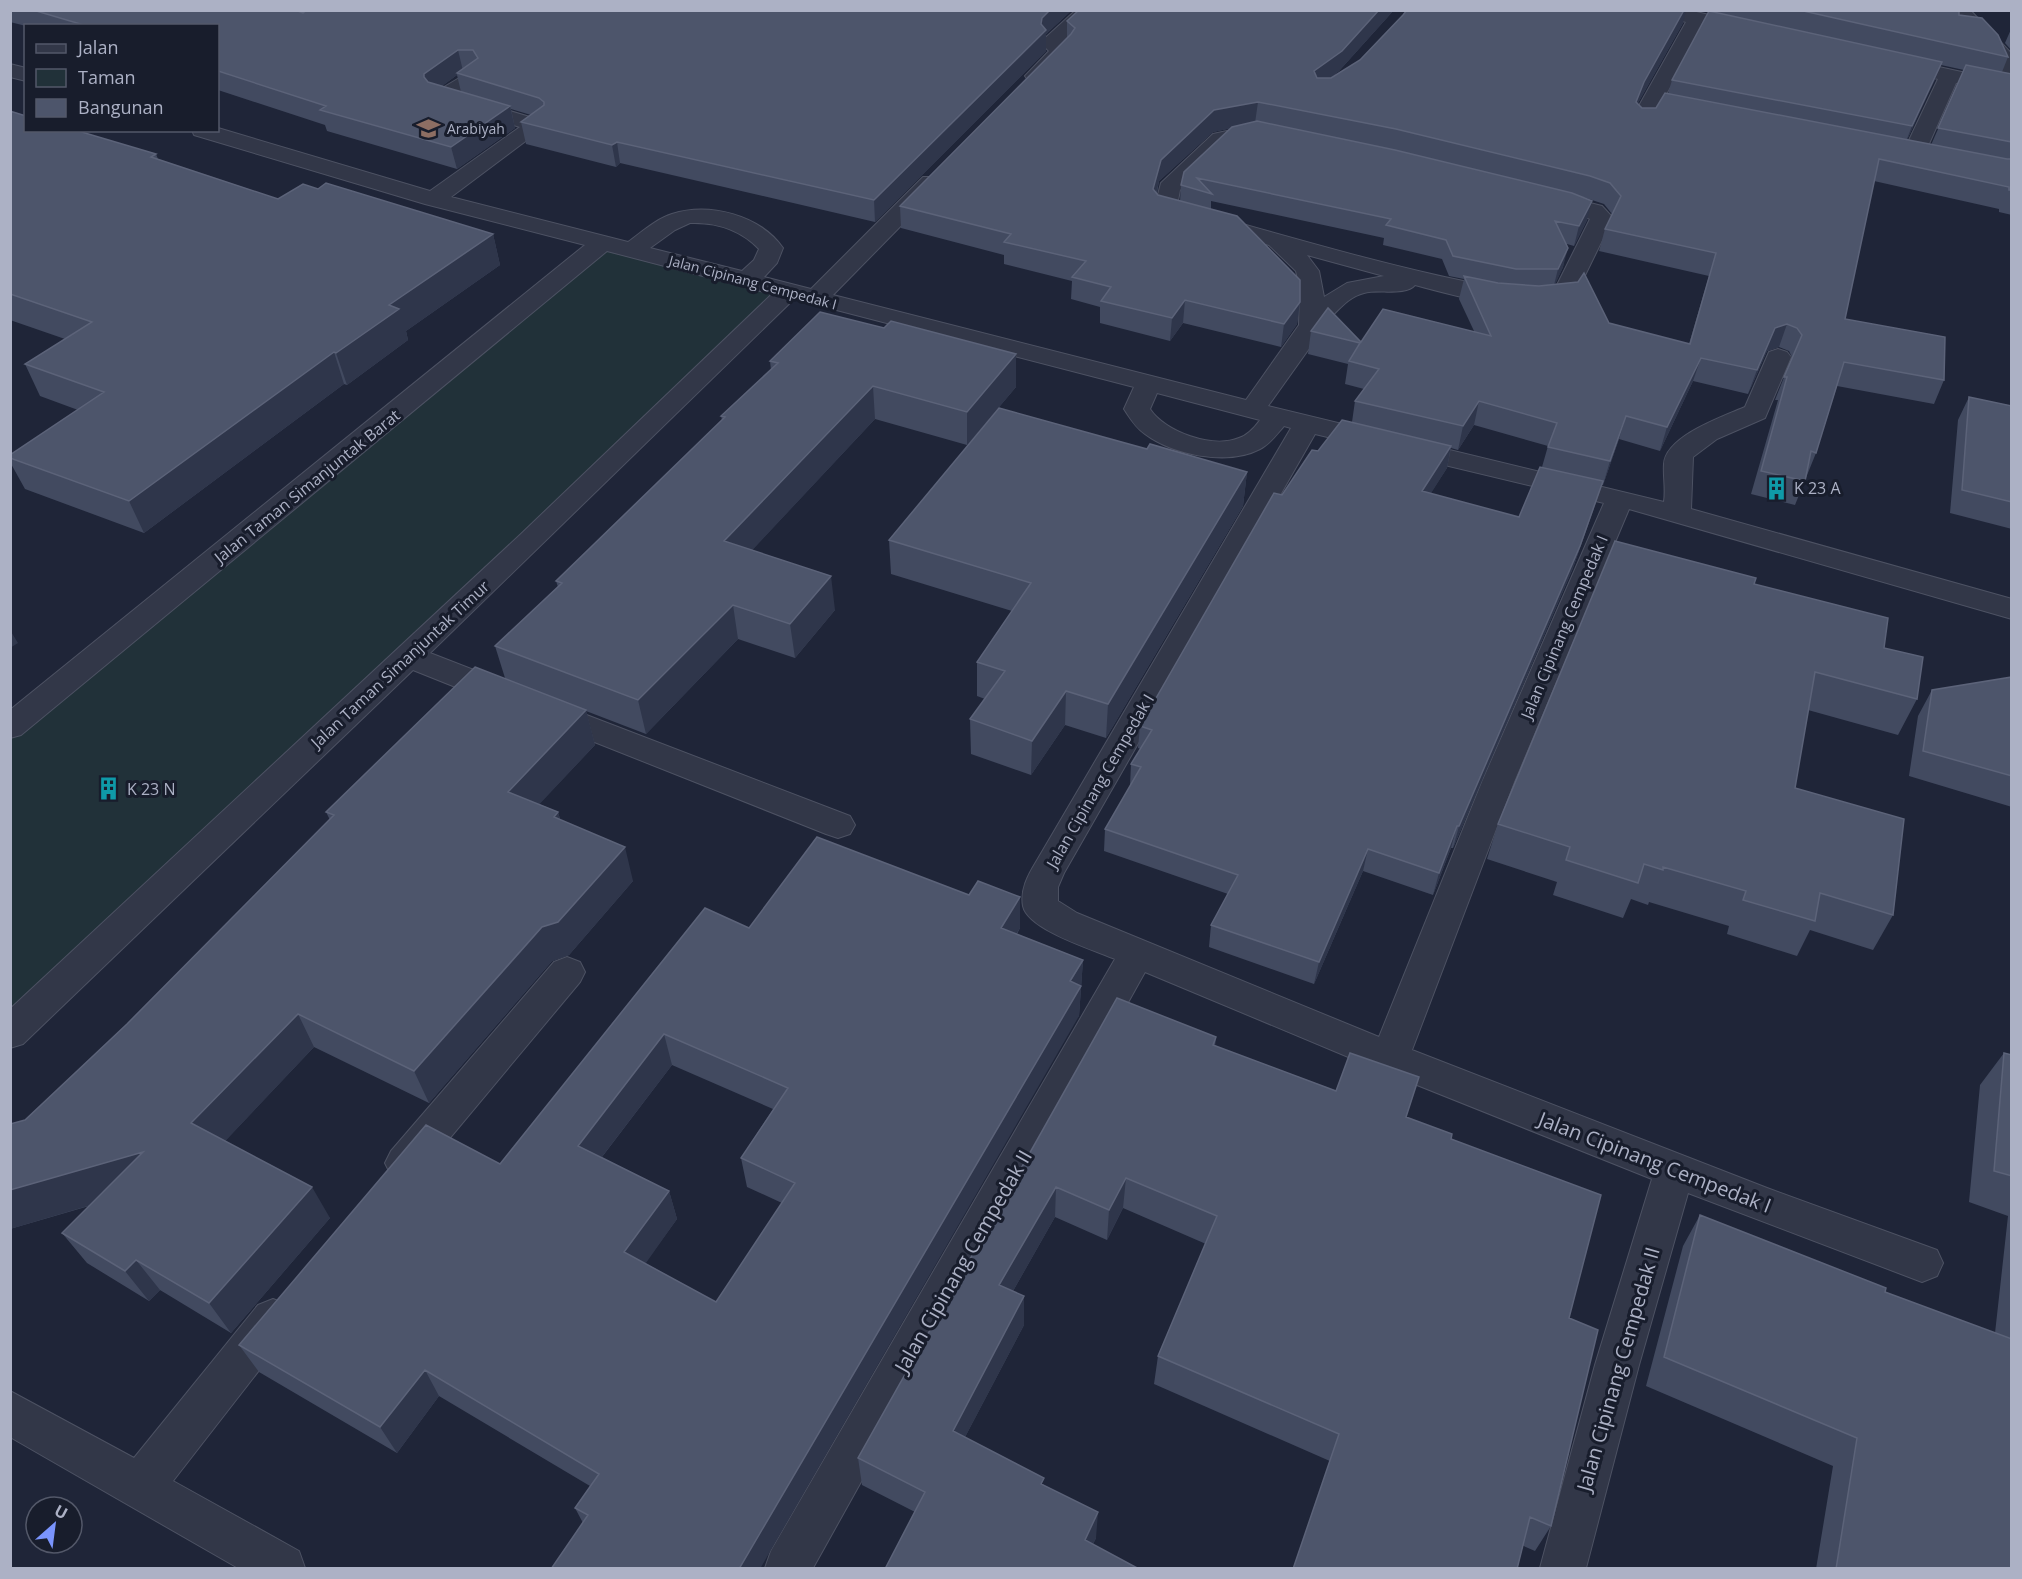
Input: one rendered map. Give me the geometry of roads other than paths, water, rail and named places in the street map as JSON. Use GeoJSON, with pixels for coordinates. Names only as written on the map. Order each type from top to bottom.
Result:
{"type":"FeatureCollection","features":[{"type":"Feature","properties":{"kind":"street"},"geometry":{"type":"LineString","coordinates":[[1017,94],[1062,49],[1053,45],[1053,39],[1088,10]]}},
{"type":"Feature","properties":{"kind":"street"},"geometry":{"type":"LineString","coordinates":[[1660,10],[1769,34]]}},
{"type":"Feature","properties":{"kind":"street"},"geometry":{"type":"LineString","coordinates":[[1959,10],[2000,52]]}},
{"type":"Feature","properties":{"kind":"street"},"geometry":{"type":"LineString","coordinates":[[1643,124],[1650,104],[1698,18]]}},
{"type":"Feature","properties":{"kind":"street"},"geometry":{"type":"LineString","coordinates":[[1995,21],[2000,52],[2012,79]]}},
{"type":"Feature","properties":{"kind":"street"},"geometry":{"type":"LineString","coordinates":[[1870,58],[2012,89]]}},
{"type":"Feature","properties":{"kind":"street"},"geometry":{"type":"LineString","coordinates":[[1913,155],[1949,75]]}},
{"type":"Feature","properties":{"kind":"street"},"geometry":{"type":"LineString","coordinates":[[433,199],[536,125],[441,97],[471,77]]}},
{"type":"Feature","properties":{"kind":"street"},"geometry":{"type":"LineString","coordinates":[[1650,104],[1716,116]]}},
{"type":"Feature","properties":{"kind":"street"},"geometry":{"type":"LineString","coordinates":[[1255,131],[1392,160],[1553,199],[1594,211],[1602,218],[1563,297],[1542,301],[1522,300],[1433,282],[1170,213],[1165,210],[1164,204],[1169,188],[1221,140],[1255,131]]}},
{"type":"Feature","properties":{"kind":"street","name":"Jalan Cipinang Cempedak I"},"geometry":{"type":"LineString","coordinates":[[209,132],[433,199],[802,296],[1279,416],[1620,498],[2012,609]]}},
{"type":"Feature","properties":{"kind":"street"},"geometry":{"type":"LineString","coordinates":[[1889,150],[1934,159]]}},
{"type":"Feature","properties":{"kind":"street","name":"Jalan Taman Simanjuntak Timur"},"geometry":{"type":"LineString","coordinates":[[10,1033],[408,656],[943,170]]}},
{"type":"Feature","properties":{"kind":"street"},"geometry":{"type":"LineString","coordinates":[[633,250],[668,224],[681,218],[704,216],[729,221],[758,235],[771,248],[765,263],[746,281]]}},
{"type":"Feature","properties":{"kind":"street","name":"Jalan Taman Simanjuntak Barat"},"geometry":{"type":"LineString","coordinates":[[10,727],[603,242]]}},
{"type":"Feature","properties":{"kind":"street"},"geometry":{"type":"LineString","coordinates":[[1277,242],[1308,267],[1311,277],[1311,328]]}},
{"type":"Feature","properties":{"kind":"street"},"geometry":{"type":"LineString","coordinates":[[1149,383],[1137,409],[1141,418],[1149,426],[1181,441],[1211,448],[1243,447],[1256,442],[1279,416],[1311,328],[1326,307],[1347,291],[1367,285],[1433,282]]}},
{"type":"Feature","properties":{"kind":"street"},"geometry":{"type":"LineString","coordinates":[[1677,514],[1680,482],[1677,465],[1680,454],[1708,433],[1756,412],[1778,357]]}},
{"type":"Feature","properties":{"kind":"street","name":"Jalan Cipinang Cempedak I"},"geometry":{"type":"LineString","coordinates":[[1279,416],[1048,871],[1041,887],[1041,907],[1064,923],[1390,1058],[1675,1170],[1922,1263]]}},
{"type":"Feature","properties":{"kind":"street","name":"Jalan Cipinang Cempedak I"},"geometry":{"type":"LineString","coordinates":[[1390,1058],[1498,782],[1620,498]]}},
{"type":"Feature","properties":{"kind":"street"},"geometry":{"type":"LineString","coordinates":[[408,656],[838,825]]}},
{"type":"Feature","properties":{"kind":"street","name":"Jalan Cipinang Cempedak II"},"geometry":{"type":"LineString","coordinates":[[788,1569],[1137,953]]}},
{"type":"Feature","properties":{"kind":"street"},"geometry":{"type":"LineString","coordinates":[[382,1191],[567,972]]}},
{"type":"Feature","properties":{"kind":"street","name":"Jalan Cipinang Cempedak II"},"geometry":{"type":"LineString","coordinates":[[1563,1569],[1617,1365],[1675,1170]]}},
{"type":"Feature","properties":{"kind":"street"},"geometry":{"type":"LineString","coordinates":[[141,1487],[235,1364],[297,1291]]}},
{"type":"Feature","properties":{"kind":"street"},"geometry":{"type":"LineString","coordinates":[[10,1412],[282,1569]]}},
{"type":"Feature","properties":{"kind":"place","name":"Arabiyah"},"geometry":{"type":"Point","coordinates":[429,128]}},
{"type":"Feature","properties":{"kind":"place","name":"K 23 A"},"geometry":{"type":"Point","coordinates":[1776,488]}},
{"type":"Feature","properties":{"kind":"place","name":"K 23 N"},"geometry":{"type":"Point","coordinates":[109,789]}}]}
